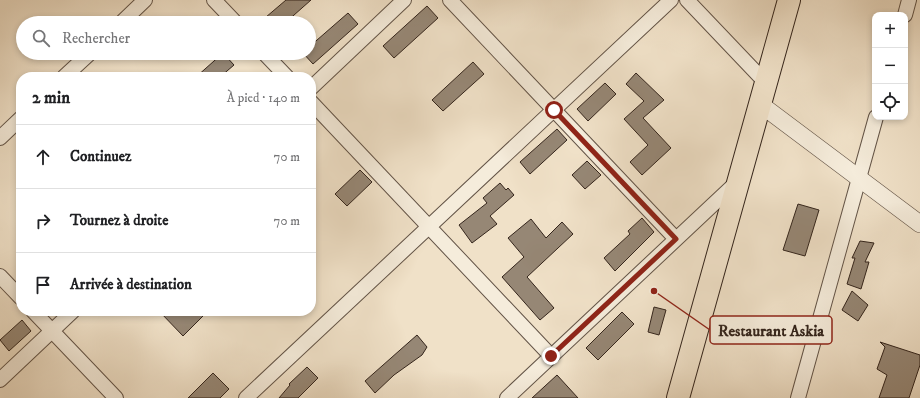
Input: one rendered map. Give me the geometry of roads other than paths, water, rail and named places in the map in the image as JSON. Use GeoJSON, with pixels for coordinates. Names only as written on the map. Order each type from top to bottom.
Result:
{"type":"FeatureCollection","features":[{"type":"Feature","properties":{"kind":"main road"},"geometry":{"type":"LineString","coordinates":[[678,398],[789,0]]}},
{"type":"Feature","properties":{"kind":"street"},"geometry":{"type":"LineString","coordinates":[[128,16],[145,0]]}},
{"type":"Feature","properties":{"kind":"street"},"geometry":{"type":"LineString","coordinates":[[214,0],[229,16]]}},
{"type":"Feature","properties":{"kind":"street"},"geometry":{"type":"LineString","coordinates":[[316,83],[404,0]]}},
{"type":"Feature","properties":{"kind":"street"},"geometry":{"type":"LineString","coordinates":[[450,0],[676,239]]}},
{"type":"Feature","properties":{"kind":"street"},"geometry":{"type":"LineString","coordinates":[[246,398],[671,0]]}},
{"type":"Feature","properties":{"kind":"street"},"geometry":{"type":"LineString","coordinates":[[687,0],[766,83]]}},
{"type":"Feature","properties":{"kind":"street"},"geometry":{"type":"LineString","coordinates":[[906,12],[909,0]]}},
{"type":"Feature","properties":{"kind":"street"},"geometry":{"type":"LineString","coordinates":[[69,72],[82,60]]}},
{"type":"Feature","properties":{"kind":"street"},"geometry":{"type":"LineString","coordinates":[[271,60],[282,72]]}},
{"type":"Feature","properties":{"kind":"street"},"geometry":{"type":"LineString","coordinates":[[760,104],[920,224]]}},
{"type":"Feature","properties":{"kind":"street"},"geometry":{"type":"LineString","coordinates":[[316,107],[551,356]]}},
{"type":"Feature","properties":{"kind":"street"},"geometry":{"type":"LineString","coordinates":[[798,398],[875,120]]}},
{"type":"Feature","properties":{"kind":"street"},"geometry":{"type":"LineString","coordinates":[[0,138],[16,123]]}},
{"type":"Feature","properties":{"kind":"street"},"geometry":{"type":"LineString","coordinates":[[507,398],[739,180]]}},
{"type":"Feature","properties":{"kind":"street"},"geometry":{"type":"LineString","coordinates":[[0,276],[16,293]]}},
{"type":"Feature","properties":{"kind":"street"},"geometry":{"type":"LineString","coordinates":[[38,316],[116,398]]}},
{"type":"Feature","properties":{"kind":"street"},"geometry":{"type":"LineString","coordinates":[[0,380],[68,316]]}},
{"type":"Feature","properties":{"kind":"place","name":"Restaurant Askia"},"geometry":{"type":"Point","coordinates":[654,291]}}]}
